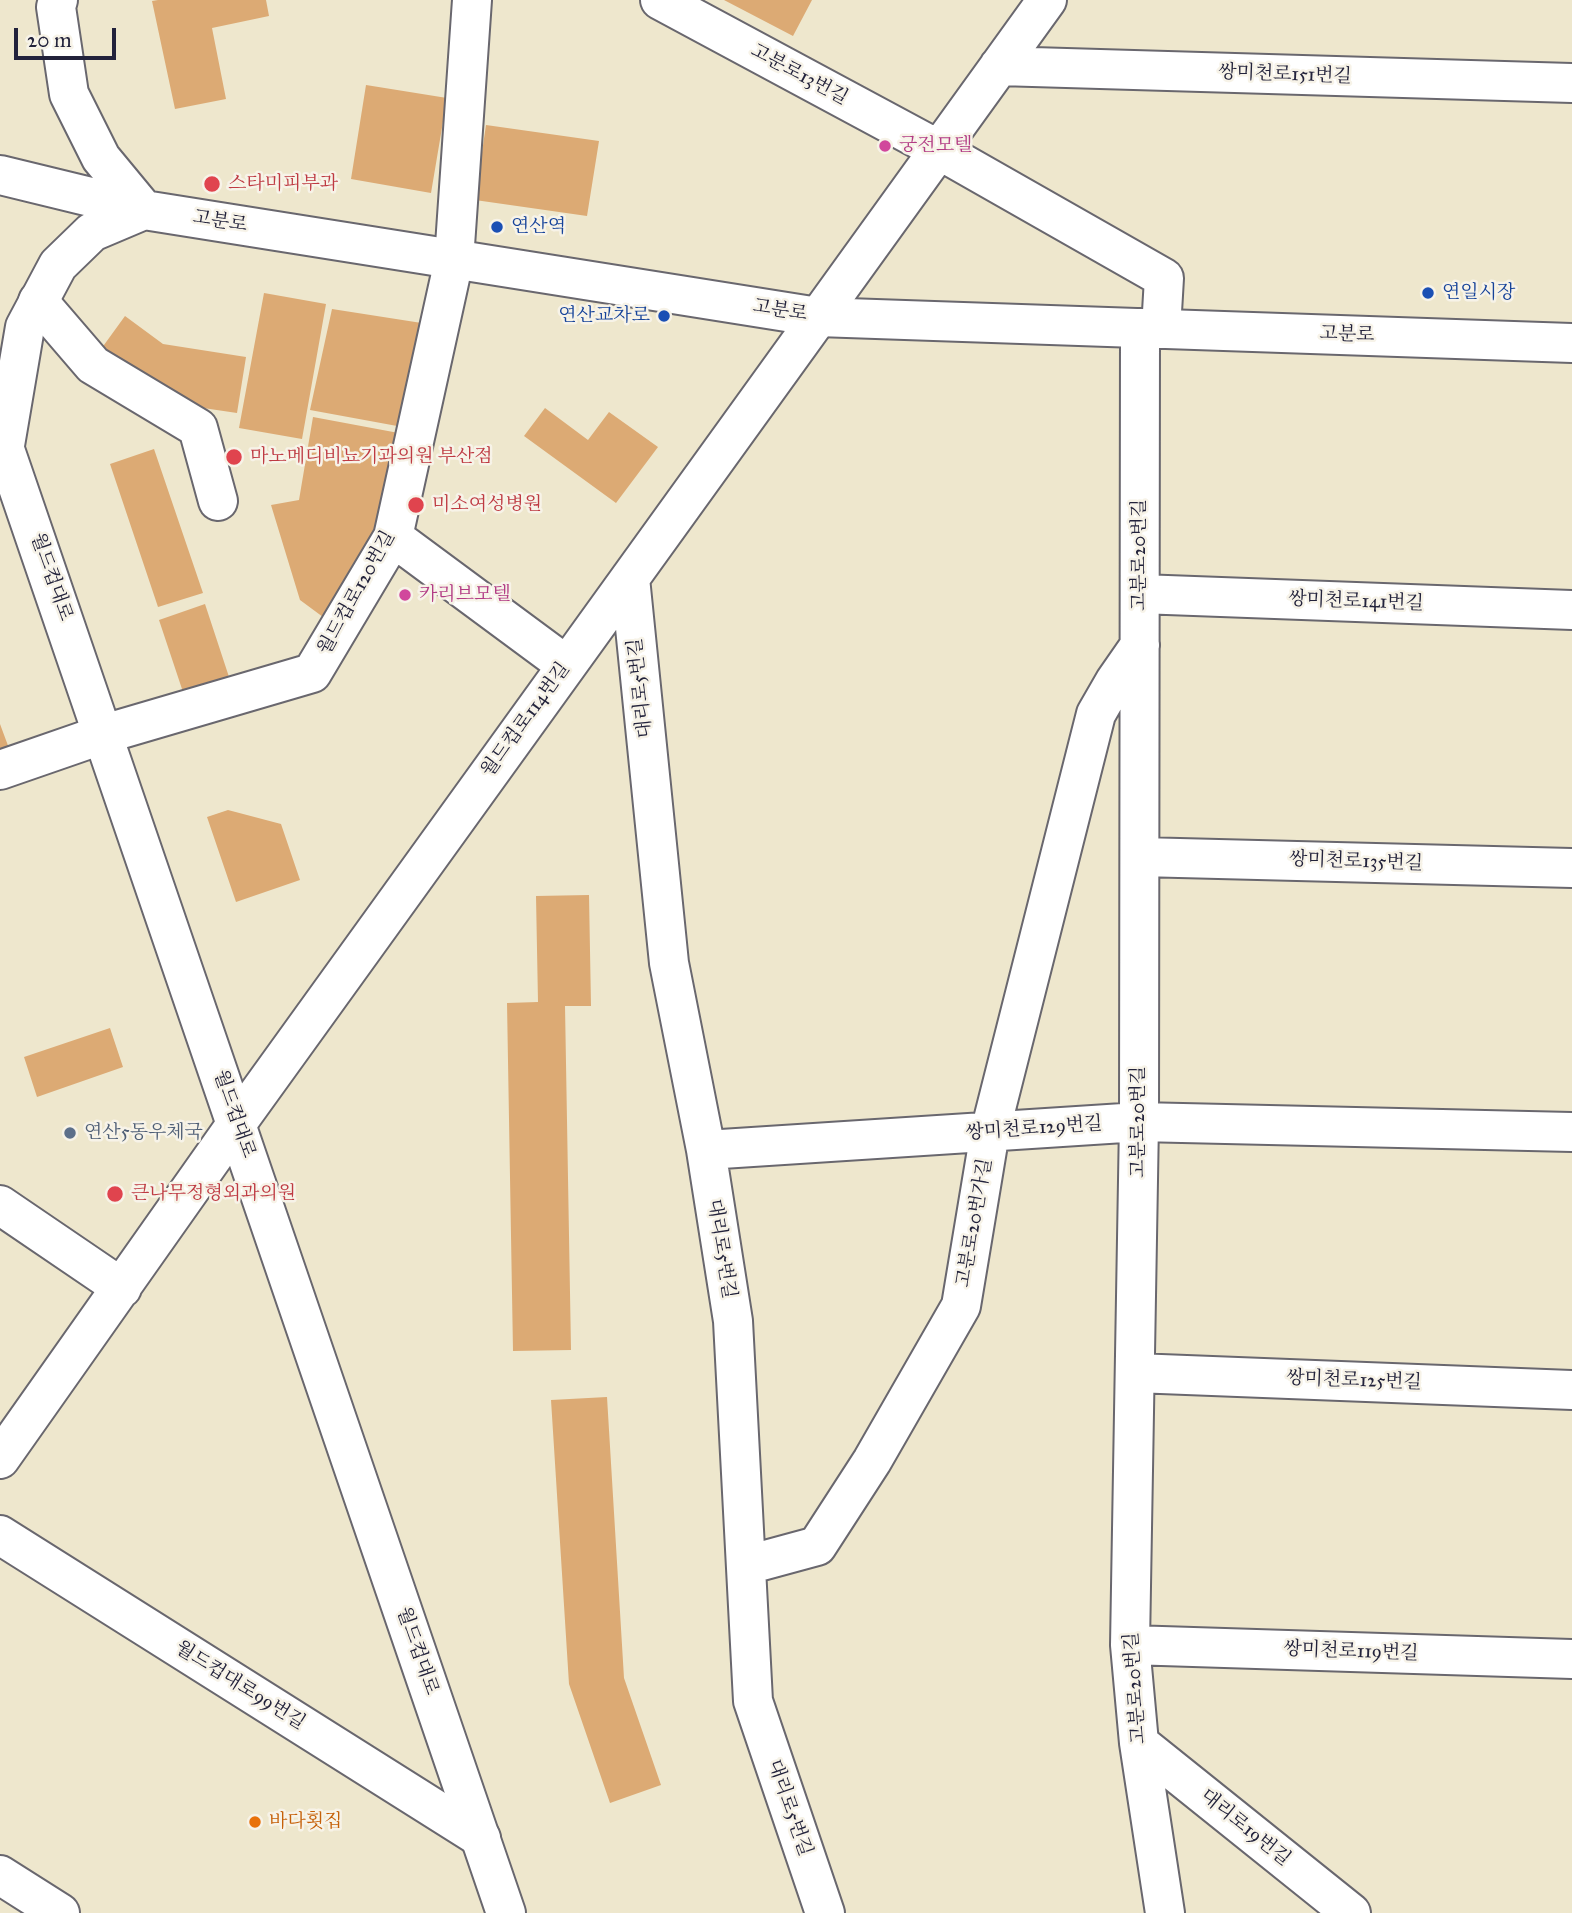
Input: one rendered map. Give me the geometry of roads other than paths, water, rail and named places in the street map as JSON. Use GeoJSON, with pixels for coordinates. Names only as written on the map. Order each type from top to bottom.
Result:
{"type":"FeatureCollection","features":[{"type":"Feature","properties":{"kind":"street"},"geometry":{"type":"LineString","coordinates":[[2,441],[24,327],[58,265],[92,232],[144,210],[101,158],[69,94],[56,7],[58,0]]}},
{"type":"Feature","properties":{"kind":"street","name":"월드컵로120번길"},"geometry":{"type":"LineString","coordinates":[[0,770],[104,734],[312,673],[393,537],[454,260],[472,0]]}},
{"type":"Feature","properties":{"kind":"street","name":"고분로13번길"},"geometry":{"type":"LineString","coordinates":[[660,0],[939,150],[1164,278],[1151,329]]}},
{"type":"Feature","properties":{"kind":"street"},"geometry":{"type":"LineString","coordinates":[[818,317],[1047,0]]}},
{"type":"Feature","properties":{"kind":"street","name":"쌍미천로151번길"},"geometry":{"type":"LineString","coordinates":[[999,66],[1572,83]]}},
{"type":"Feature","properties":{"kind":"street","name":"고분로"},"geometry":{"type":"LineString","coordinates":[[0,175],[144,210],[818,317],[1572,343]]}},
{"type":"Feature","properties":{"kind":"street"},"geometry":{"type":"LineString","coordinates":[[38,301],[93,365],[198,428],[218,501]]}},
{"type":"Feature","properties":{"kind":"street","name":"월드컵로114번길"},"geometry":{"type":"LineString","coordinates":[[0,1459],[237,1123],[818,317]]}},
{"type":"Feature","properties":{"kind":"street","name":"고분로20번길"},"geometry":{"type":"LineString","coordinates":[[1151,329],[1140,594],[1139,1122],[1130,1646],[1139,1743],[1165,1913]]}},
{"type":"Feature","properties":{"kind":"street","name":"월드컵대로"},"geometry":{"type":"LineString","coordinates":[[2,441],[506,1913]]}},
{"type":"Feature","properties":{"kind":"street"},"geometry":{"type":"LineString","coordinates":[[393,537],[566,665]]}},
{"type":"Feature","properties":{"kind":"street","name":"대리로5번길"},"geometry":{"type":"LineString","coordinates":[[630,578],[669,963],[706,1150],[733,1321],[753,1701],[825,1913]]}},
{"type":"Feature","properties":{"kind":"street","name":"쌍미천로141번길"},"geometry":{"type":"LineString","coordinates":[[1140,594],[1572,610]]}},
{"type":"Feature","properties":{"kind":"street","name":"고분로20번가길"},"geometry":{"type":"LineString","coordinates":[[747,1565],[817,1546],[872,1461],[961,1306],[990,1132],[1096,714],[1140,645]]}},
{"type":"Feature","properties":{"kind":"street","name":"쌍미천로135번길"},"geometry":{"type":"LineString","coordinates":[[1140,857],[1572,868]]}},
{"type":"Feature","properties":{"kind":"street","name":"쌍미천로129번길"},"geometry":{"type":"LineString","coordinates":[[706,1150],[1139,1122],[1572,1132]]}},
{"type":"Feature","properties":{"kind":"street"},"geometry":{"type":"LineString","coordinates":[[0,1205],[122,1288]]}},
{"type":"Feature","properties":{"kind":"street","name":"쌍미천로125번길"},"geometry":{"type":"LineString","coordinates":[[1135,1373],[1572,1390]]}},
{"type":"Feature","properties":{"kind":"street","name":"월드컵대로99번길"},"geometry":{"type":"LineString","coordinates":[[0,1535],[481,1838]]}},
{"type":"Feature","properties":{"kind":"street","name":"쌍미천로119번길"},"geometry":{"type":"LineString","coordinates":[[1130,1646],[1572,1659]]}},
{"type":"Feature","properties":{"kind":"street","name":"대리로19번길"},"geometry":{"type":"LineString","coordinates":[[1139,1743],[1351,1913]]}},
{"type":"Feature","properties":{"kind":"street"},"geometry":{"type":"LineString","coordinates":[[0,1875],[60,1913]]}},
{"type":"Feature","properties":{"kind":"place","name":"궁전모텔"},"geometry":{"type":"Point","coordinates":[885,146]}},
{"type":"Feature","properties":{"kind":"place","name":"스타미피부과"},"geometry":{"type":"Point","coordinates":[212,184]}},
{"type":"Feature","properties":{"kind":"place","name":"연산역"},"geometry":{"type":"Point","coordinates":[497,227]}},
{"type":"Feature","properties":{"kind":"place","name":"연일시장"},"geometry":{"type":"Point","coordinates":[1428,293]}},
{"type":"Feature","properties":{"kind":"place","name":"연산교차로"},"geometry":{"type":"Point","coordinates":[664,316]}},
{"type":"Feature","properties":{"kind":"place","name":"마노메디비뇨기과의원 부산점"},"geometry":{"type":"Point","coordinates":[234,457]}},
{"type":"Feature","properties":{"kind":"place","name":"미소여성병원"},"geometry":{"type":"Point","coordinates":[416,505]}},
{"type":"Feature","properties":{"kind":"place","name":"카리브모텔"},"geometry":{"type":"Point","coordinates":[405,595]}},
{"type":"Feature","properties":{"kind":"place","name":"연산5동우체국"},"geometry":{"type":"Point","coordinates":[70,1133]}},
{"type":"Feature","properties":{"kind":"place","name":"큰나무정형외과의원"},"geometry":{"type":"Point","coordinates":[115,1194]}},
{"type":"Feature","properties":{"kind":"place","name":"바다횟집"},"geometry":{"type":"Point","coordinates":[255,1822]}}]}
